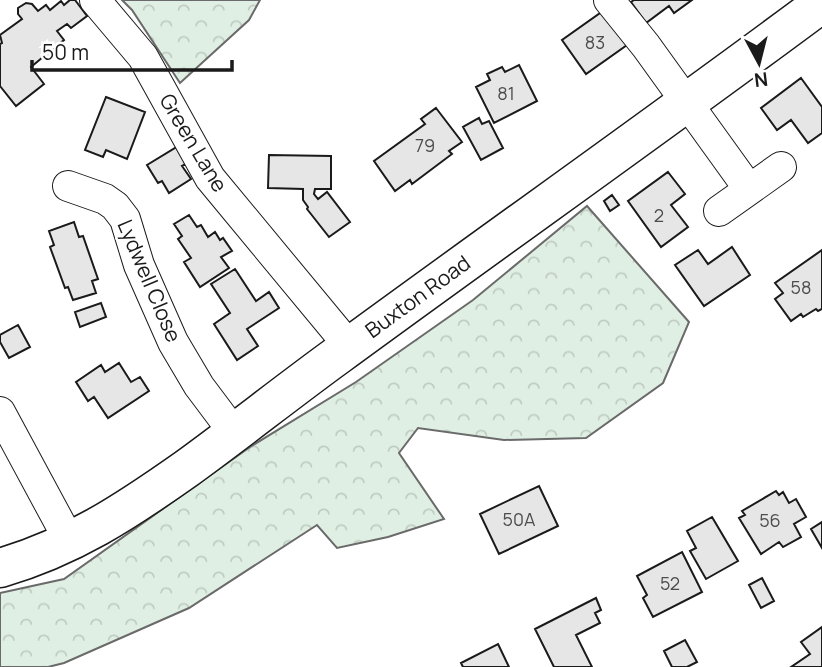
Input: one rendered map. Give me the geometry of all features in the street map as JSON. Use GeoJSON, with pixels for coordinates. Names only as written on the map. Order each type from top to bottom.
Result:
{"type":"FeatureCollection","features":[{"type":"Feature","properties":{"kind":"highway","name":"Buxton Road"},"geometry":{"type":"LineString","coordinates":[[0,568],[70,542],[144,499],[686,103],[813,4]]}},
{"type":"Feature","properties":{"kind":"street","name":"Green Lane"},"geometry":{"type":"LineString","coordinates":[[95,0],[143,57],[210,178],[350,346]]}},
{"type":"Feature","properties":{"kind":"street"},"geometry":{"type":"LineString","coordinates":[[609,0],[749,189]]}},
{"type":"Feature","properties":{"kind":"street"},"geometry":{"type":"LineString","coordinates":[[719,211],[781,167]]}},
{"type":"Feature","properties":{"kind":"street","name":"Lydwell Close"},"geometry":{"type":"LineString","coordinates":[[68,186],[105,199],[115,206],[125,219],[139,265],[173,342],[199,386],[235,434]]}},
{"type":"Feature","properties":{"kind":"street"},"geometry":{"type":"LineString","coordinates":[[0,412],[70,542]]}},
{"type":"Feature","properties":{"kind":"green space"},"geometry":{"type":"Polygon","coordinates":[[[122,0],[260,0],[249,20],[180,83],[132,10],[122,0]]]}},
{"type":"Feature","properties":{"kind":"green space"},"geometry":{"type":"Polygon","coordinates":[[[587,206],[689,322],[663,383],[586,438],[504,440],[418,428],[399,453],[444,519],[388,537],[337,548],[317,525],[189,608],[64,663],[48,667],[0,667],[0,593],[64,579],[250,447],[356,382],[473,300],[587,206]]]}},
{"type":"Feature","properties":{"kind":"building"},"geometry":{"type":"Polygon","coordinates":[[[75,0],[87,16],[71,28],[67,24],[57,31],[64,40],[54,48],[55,54],[50,58],[43,57],[31,67],[44,84],[16,106],[0,86],[0,35],[22,19],[18,8],[26,3],[32,4],[38,11],[46,5],[50,10],[61,1],[64,5],[75,0]]]}},
{"type":"Feature","properties":{"kind":"building"},"geometry":{"type":"Polygon","coordinates":[[[692,0],[674,13],[669,6],[646,23],[631,2],[692,0]]]}},
{"type":"Feature","properties":{"kind":"building"},"geometry":{"type":"Polygon","coordinates":[[[603,11],[627,45],[586,74],[562,40],[603,11]]]}},
{"type":"Feature","properties":{"kind":"building"},"geometry":{"type":"Polygon","coordinates":[[[519,65],[537,101],[494,123],[476,87],[490,80],[487,74],[502,67],[505,72],[519,65]]]}},
{"type":"Feature","properties":{"kind":"building"},"geometry":{"type":"Polygon","coordinates":[[[801,78],[822,107],[822,133],[808,143],[791,120],[777,130],[761,108],[801,78]]]}},
{"type":"Feature","properties":{"kind":"building"},"geometry":{"type":"Polygon","coordinates":[[[106,97],[145,112],[127,159],[106,150],[103,157],[85,150],[106,97]]]}},
{"type":"Feature","properties":{"kind":"building"},"geometry":{"type":"Polygon","coordinates":[[[436,108],[462,142],[449,151],[452,154],[412,184],[410,180],[395,191],[374,161],[425,124],[421,119],[436,108]]]}},
{"type":"Feature","properties":{"kind":"building"},"geometry":{"type":"Polygon","coordinates":[[[479,118],[482,124],[489,121],[503,148],[481,160],[463,127],[479,118]]]}},
{"type":"Feature","properties":{"kind":"building"},"geometry":{"type":"Polygon","coordinates":[[[180,145],[190,162],[182,166],[191,179],[169,193],[162,181],[158,183],[147,165],[180,145]]]}},
{"type":"Feature","properties":{"kind":"building"},"geometry":{"type":"Polygon","coordinates":[[[269,155],[331,156],[331,189],[315,189],[314,194],[318,199],[327,192],[350,222],[329,237],[307,209],[303,200],[303,189],[268,188],[269,155]]]}},
{"type":"Feature","properties":{"kind":"building"},"geometry":{"type":"Polygon","coordinates":[[[668,172],[685,194],[671,205],[688,227],[661,247],[628,201],[668,172]]]}},
{"type":"Feature","properties":{"kind":"building"},"geometry":{"type":"Polygon","coordinates":[[[612,195],[619,205],[610,211],[604,201],[612,195]]]}},
{"type":"Feature","properties":{"kind":"building"},"geometry":{"type":"Polygon","coordinates":[[[189,215],[197,227],[201,225],[208,237],[215,232],[232,251],[221,257],[229,268],[200,287],[184,262],[191,258],[178,239],[182,236],[174,224],[189,215]]]}},
{"type":"Feature","properties":{"kind":"building"},"geometry":{"type":"Polygon","coordinates":[[[74,222],[79,237],[83,236],[98,279],[92,281],[96,293],[73,300],[68,287],[65,288],[50,247],[54,245],[49,231],[74,222]]]}},
{"type":"Feature","properties":{"kind":"building"},"geometry":{"type":"Polygon","coordinates":[[[732,247],[750,275],[704,306],[675,265],[698,250],[708,264],[732,247]]]}},
{"type":"Feature","properties":{"kind":"building"},"geometry":{"type":"Polygon","coordinates":[[[822,250],[822,309],[816,309],[803,317],[801,314],[791,321],[775,299],[783,293],[775,283],[822,250]]]}},
{"type":"Feature","properties":{"kind":"building"},"geometry":{"type":"Polygon","coordinates":[[[235,269],[256,301],[269,292],[279,308],[247,329],[258,346],[237,360],[214,324],[230,313],[211,284],[235,269]]]}},
{"type":"Feature","properties":{"kind":"building"},"geometry":{"type":"Polygon","coordinates":[[[101,303],[106,317],[80,327],[75,312],[101,303]]]}},
{"type":"Feature","properties":{"kind":"building"},"geometry":{"type":"Polygon","coordinates":[[[18,325],[30,347],[9,358],[0,342],[0,335],[18,325]]]}},
{"type":"Feature","properties":{"kind":"building"},"geometry":{"type":"Polygon","coordinates":[[[119,363],[131,382],[140,377],[149,391],[108,418],[94,397],[88,401],[76,382],[101,365],[105,372],[119,363]]]}},
{"type":"Feature","properties":{"kind":"building"},"geometry":{"type":"Polygon","coordinates":[[[539,486],[558,526],[499,554],[480,514],[539,486]]]}},
{"type":"Feature","properties":{"kind":"building"},"geometry":{"type":"Polygon","coordinates":[[[776,491],[779,495],[783,492],[789,503],[796,499],[806,517],[794,524],[801,537],[783,547],[779,542],[761,554],[739,518],[745,515],[742,511],[776,491]]]}},
{"type":"Feature","properties":{"kind":"building"},"geometry":{"type":"Polygon","coordinates":[[[712,517],[738,561],[706,579],[690,551],[696,548],[687,531],[712,517]]]}},
{"type":"Feature","properties":{"kind":"building"},"geometry":{"type":"Polygon","coordinates":[[[822,522],[822,548],[811,529],[822,522]]]}},
{"type":"Feature","properties":{"kind":"building"},"geometry":{"type":"Polygon","coordinates":[[[682,552],[702,592],[653,617],[643,598],[647,595],[637,576],[682,552]]]}},
{"type":"Feature","properties":{"kind":"building"},"geometry":{"type":"Polygon","coordinates":[[[762,578],[774,601],[761,608],[749,585],[762,578]]]}},
{"type":"Feature","properties":{"kind":"building"},"geometry":{"type":"Polygon","coordinates":[[[596,598],[601,610],[595,613],[600,623],[576,635],[592,667],[554,667],[535,629],[596,598]]]}},
{"type":"Feature","properties":{"kind":"building"},"geometry":{"type":"Polygon","coordinates":[[[822,627],[822,667],[791,667],[810,654],[801,642],[822,627]]]}},
{"type":"Feature","properties":{"kind":"building"},"geometry":{"type":"Polygon","coordinates":[[[685,640],[697,662],[687,667],[672,667],[664,651],[685,640]]]}},
{"type":"Feature","properties":{"kind":"building"},"geometry":{"type":"Polygon","coordinates":[[[498,644],[509,667],[463,667],[461,663],[498,644]]]}}]}
